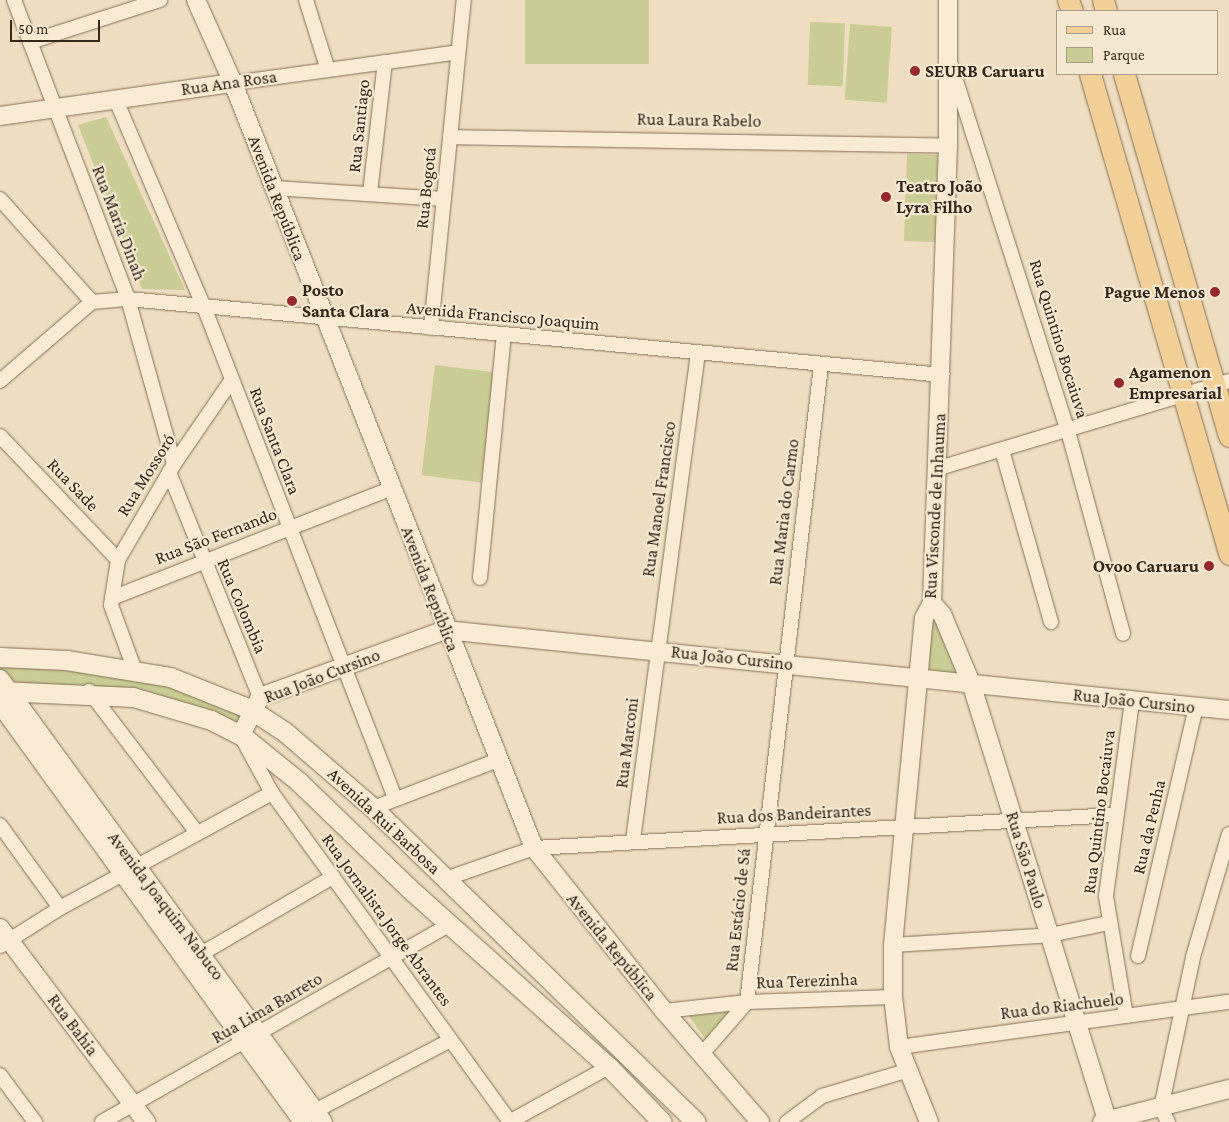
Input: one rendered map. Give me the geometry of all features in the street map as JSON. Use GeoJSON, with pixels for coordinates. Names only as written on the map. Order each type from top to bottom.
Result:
{"type":"FeatureCollection","features":[{"type":"Feature","properties":{"kind":"main road"},"geometry":{"type":"LineString","coordinates":[[1090,75],[1229,554]]}},
{"type":"Feature","properties":{"kind":"main road"},"geometry":{"type":"LineString","coordinates":[[1124,75],[1222,383],[1229,436]]}},
{"type":"Feature","properties":{"kind":"main road","name":"Avenida Rui Barbosa"},"geometry":{"type":"LineString","coordinates":[[0,657],[134,668],[255,703],[285,732],[373,808],[696,1122]]}},
{"type":"Feature","properties":{"kind":"main road","name":"Avenida Rui Barbosa"},"geometry":{"type":"LineString","coordinates":[[2,691],[90,691],[176,708],[241,735],[299,782],[450,924],[609,1067],[662,1122]]}},
{"type":"Feature","properties":{"kind":"street","name":"Rua Maria Dinah"},"geometry":{"type":"LineString","coordinates":[[14,0],[128,299],[172,468]]}},
{"type":"Feature","properties":{"kind":"street"},"geometry":{"type":"LineString","coordinates":[[30,42],[160,0]]}},
{"type":"Feature","properties":{"kind":"street","name":"Avenida República"},"geometry":{"type":"LineString","coordinates":[[196,0],[233,83],[445,630],[534,848],[664,1011],[760,1122]]}},
{"type":"Feature","properties":{"kind":"street"},"geometry":{"type":"LineString","coordinates":[[306,0],[328,70]]}},
{"type":"Feature","properties":{"kind":"street","name":"Rua Bogotá"},"geometry":{"type":"LineString","coordinates":[[431,328],[464,0]]}},
{"type":"Feature","properties":{"kind":"street","name":"Rua Visconde de Inhauma"},"geometry":{"type":"LineString","coordinates":[[929,1122],[906,1071],[899,1046],[893,997],[894,945],[903,826],[924,618],[932,604],[936,469],[942,375],[948,146],[948,0]]}},
{"type":"Feature","properties":{"kind":"street","name":"Rua Ana Rosa"},"geometry":{"type":"LineString","coordinates":[[0,116],[458,52]]}},
{"type":"Feature","properties":{"kind":"street","name":"Rua Quintino Bocaiuva"},"geometry":{"type":"LineString","coordinates":[[948,60],[977,136],[1068,431],[1123,634]]}},
{"type":"Feature","properties":{"kind":"street","name":"Rua Santiago"},"geometry":{"type":"LineString","coordinates":[[370,193],[385,62]]}},
{"type":"Feature","properties":{"kind":"street","name":"Rua Santa Clara"},"geometry":{"type":"LineString","coordinates":[[116,100],[204,307],[341,667],[395,798]]}},
{"type":"Feature","properties":{"kind":"street","name":"Rua Laura Rabelo"},"geometry":{"type":"LineString","coordinates":[[450,137],[948,146]]}},
{"type":"Feature","properties":{"kind":"street"},"geometry":{"type":"LineString","coordinates":[[274,188],[444,199]]}},
{"type":"Feature","properties":{"kind":"street"},"geometry":{"type":"LineString","coordinates":[[0,199],[92,302],[2,374]]}},
{"type":"Feature","properties":{"kind":"street","name":"Avenida Francisco Joaquim"},"geometry":{"type":"LineString","coordinates":[[92,302],[128,299],[942,375]]}},
{"type":"Feature","properties":{"kind":"street"},"geometry":{"type":"LineString","coordinates":[[480,578],[504,335]]}},
{"type":"Feature","properties":{"kind":"street","name":"Rua Manoel Francisco"},"geometry":{"type":"LineString","coordinates":[[658,650],[698,353]]}},
{"type":"Feature","properties":{"kind":"street","name":"Rua Maria do Carmo"},"geometry":{"type":"LineString","coordinates":[[785,663],[821,365]]}},
{"type":"Feature","properties":{"kind":"street","name":"Rua Mossoró"},"geometry":{"type":"LineString","coordinates":[[134,668],[117,628],[112,598],[118,560],[172,468],[232,381]]}},
{"type":"Feature","properties":{"kind":"street"},"geometry":{"type":"LineString","coordinates":[[936,469],[1068,431],[1222,383]]}},
{"type":"Feature","properties":{"kind":"street","name":"Rua Sade"},"geometry":{"type":"LineString","coordinates":[[0,436],[118,560]]}},
{"type":"Feature","properties":{"kind":"street"},"geometry":{"type":"LineString","coordinates":[[1002,450],[1051,622]]}},
{"type":"Feature","properties":{"kind":"street","name":"Rua Colombia"},"geometry":{"type":"LineString","coordinates":[[172,468],[202,560],[255,703]]}},
{"type":"Feature","properties":{"kind":"street","name":"Rua São Fernando"},"geometry":{"type":"LineString","coordinates":[[112,598],[202,560],[390,489]]}},
{"type":"Feature","properties":{"kind":"street","name":"Rua São Paulo"},"geometry":{"type":"LineString","coordinates":[[932,604],[942,614],[971,683],[1106,1121]]}},
{"type":"Feature","properties":{"kind":"street","name":"Rua João Cursino"},"geometry":{"type":"LineString","coordinates":[[255,703],[341,667],[445,630],[785,663],[1132,702],[1229,710]]}},
{"type":"Feature","properties":{"kind":"street","name":"Rua Marconi"},"geometry":{"type":"LineString","coordinates":[[633,840],[658,650]]}},
{"type":"Feature","properties":{"kind":"street","name":"Rua Estácio de Sá"},"geometry":{"type":"LineString","coordinates":[[747,1002],[764,836],[785,663]]}},
{"type":"Feature","properties":{"kind":"street","name":"Avenida Joaquim Nabuco"},"geometry":{"type":"LineString","coordinates":[[2,691],[128,870],[244,1043],[314,1118]]}},
{"type":"Feature","properties":{"kind":"street"},"geometry":{"type":"LineString","coordinates":[[90,691],[197,833]]}},
{"type":"Feature","properties":{"kind":"street","name":"Rua Quintino Bocaiuva"},"geometry":{"type":"LineString","coordinates":[[1126,1016],[1108,923],[1107,873],[1132,702]]}},
{"type":"Feature","properties":{"kind":"street"},"geometry":{"type":"LineString","coordinates":[[241,735],[255,703]]}},
{"type":"Feature","properties":{"kind":"street","name":"Rua da Penha"},"geometry":{"type":"LineString","coordinates":[[1138,956],[1196,708]]}},
{"type":"Feature","properties":{"kind":"street","name":"Rua Jornalista Jorge Abrantes"},"geometry":{"type":"LineString","coordinates":[[241,735],[272,792],[509,1122]]}},
{"type":"Feature","properties":{"kind":"street"},"geometry":{"type":"LineString","coordinates":[[373,808],[498,760]]}},
{"type":"Feature","properties":{"kind":"street"},"geometry":{"type":"LineString","coordinates":[[3,938],[272,792]]}},
{"type":"Feature","properties":{"kind":"street","name":"Rua dos Bandeirantes"},"geometry":{"type":"LineString","coordinates":[[445,878],[534,848],[633,840],[764,836],[903,826],[1015,824],[1115,815]]}},
{"type":"Feature","properties":{"kind":"street"},"geometry":{"type":"LineString","coordinates":[[0,825],[60,908]]}},
{"type":"Feature","properties":{"kind":"street"},"geometry":{"type":"LineString","coordinates":[[1165,1115],[1193,957],[1229,834]]}},
{"type":"Feature","properties":{"kind":"street","name":"Avenida Joaquim Nabuco"},"geometry":{"type":"LineString","coordinates":[[128,870],[201,954],[260,1034],[314,1118]]}},
{"type":"Feature","properties":{"kind":"street"},"geometry":{"type":"LineString","coordinates":[[201,954],[333,877]]}},
{"type":"Feature","properties":{"kind":"street"},"geometry":{"type":"LineString","coordinates":[[894,945],[1050,935],[1108,923]]}},
{"type":"Feature","properties":{"kind":"street","name":"Rua Lima Barreto"},"geometry":{"type":"LineString","coordinates":[[102,1122],[260,1034],[450,924]]}},
{"type":"Feature","properties":{"kind":"street","name":"Rua Bahia"},"geometry":{"type":"LineString","coordinates":[[3,938],[146,1122]]}},
{"type":"Feature","properties":{"kind":"street","name":"Rua Terezinha"},"geometry":{"type":"LineString","coordinates":[[664,1011],[747,1002],[893,997]]}},
{"type":"Feature","properties":{"kind":"street"},"geometry":{"type":"LineString","coordinates":[[702,1054],[747,1002]]}},
{"type":"Feature","properties":{"kind":"street","name":"Rua do Riachuelo"},"geometry":{"type":"LineString","coordinates":[[899,1046],[1229,1002]]}},
{"type":"Feature","properties":{"kind":"street"},"geometry":{"type":"LineString","coordinates":[[314,1118],[451,1040]]}},
{"type":"Feature","properties":{"kind":"street"},"geometry":{"type":"LineString","coordinates":[[509,1122],[609,1067]]}},
{"type":"Feature","properties":{"kind":"street"},"geometry":{"type":"LineString","coordinates":[[788,1122],[822,1096],[906,1071]]}},
{"type":"Feature","properties":{"kind":"street"},"geometry":{"type":"LineString","coordinates":[[0,1075],[35,1122]]}},
{"type":"Feature","properties":{"kind":"street"},"geometry":{"type":"LineString","coordinates":[[1106,1121],[1165,1115],[1229,1089]]}},
{"type":"Feature","properties":{"kind":"green space"},"geometry":{"type":"Polygon","coordinates":[[[525,0],[649,0],[649,64],[525,64],[525,0]]]}},
{"type":"Feature","properties":{"kind":"green space"},"geometry":{"type":"Polygon","coordinates":[[[810,22],[845,23],[843,86],[808,85],[810,22]]]}},
{"type":"Feature","properties":{"kind":"green space"},"geometry":{"type":"Polygon","coordinates":[[[850,24],[892,27],[887,103],[845,100],[850,24]]]}},
{"type":"Feature","properties":{"kind":"green space"},"geometry":{"type":"Polygon","coordinates":[[[106,117],[185,290],[142,289],[78,125],[106,117]]]}},
{"type":"Feature","properties":{"kind":"green space"},"geometry":{"type":"Polygon","coordinates":[[[907,154],[938,155],[935,242],[904,241],[907,154]]]}},
{"type":"Feature","properties":{"kind":"green space"},"geometry":{"type":"Polygon","coordinates":[[[435,365],[495,372],[481,482],[421,475],[435,365]]]}},
{"type":"Feature","properties":{"kind":"green space"},"geometry":{"type":"Polygon","coordinates":[[[938,607],[962,677],[929,670],[932,615],[938,607]]]}},
{"type":"Feature","properties":{"kind":"green space"},"geometry":{"type":"Polygon","coordinates":[[[36,667],[124,675],[201,693],[246,712],[238,730],[191,709],[10,687],[0,671],[0,668],[36,667]]]}},
{"type":"Feature","properties":{"kind":"green space"},"geometry":{"type":"Polygon","coordinates":[[[739,1009],[706,1040],[686,1012],[739,1009]]]}},
{"type":"Feature","properties":{"kind":"place","name":"SEURB Caruaru"},"geometry":{"type":"Point","coordinates":[915,71]}},
{"type":"Feature","properties":{"kind":"place","name":"Teatro João Lyra Filho"},"geometry":{"type":"Point","coordinates":[886,197]}},
{"type":"Feature","properties":{"kind":"place","name":"Pague Menos"},"geometry":{"type":"Point","coordinates":[1215,292]}},
{"type":"Feature","properties":{"kind":"place","name":"Posto Santa Clara"},"geometry":{"type":"Point","coordinates":[292,301]}},
{"type":"Feature","properties":{"kind":"place","name":"Agamenon Empresarial"},"geometry":{"type":"Point","coordinates":[1119,383]}},
{"type":"Feature","properties":{"kind":"place","name":"Ovoo Caruaru"},"geometry":{"type":"Point","coordinates":[1209,566]}}]}
